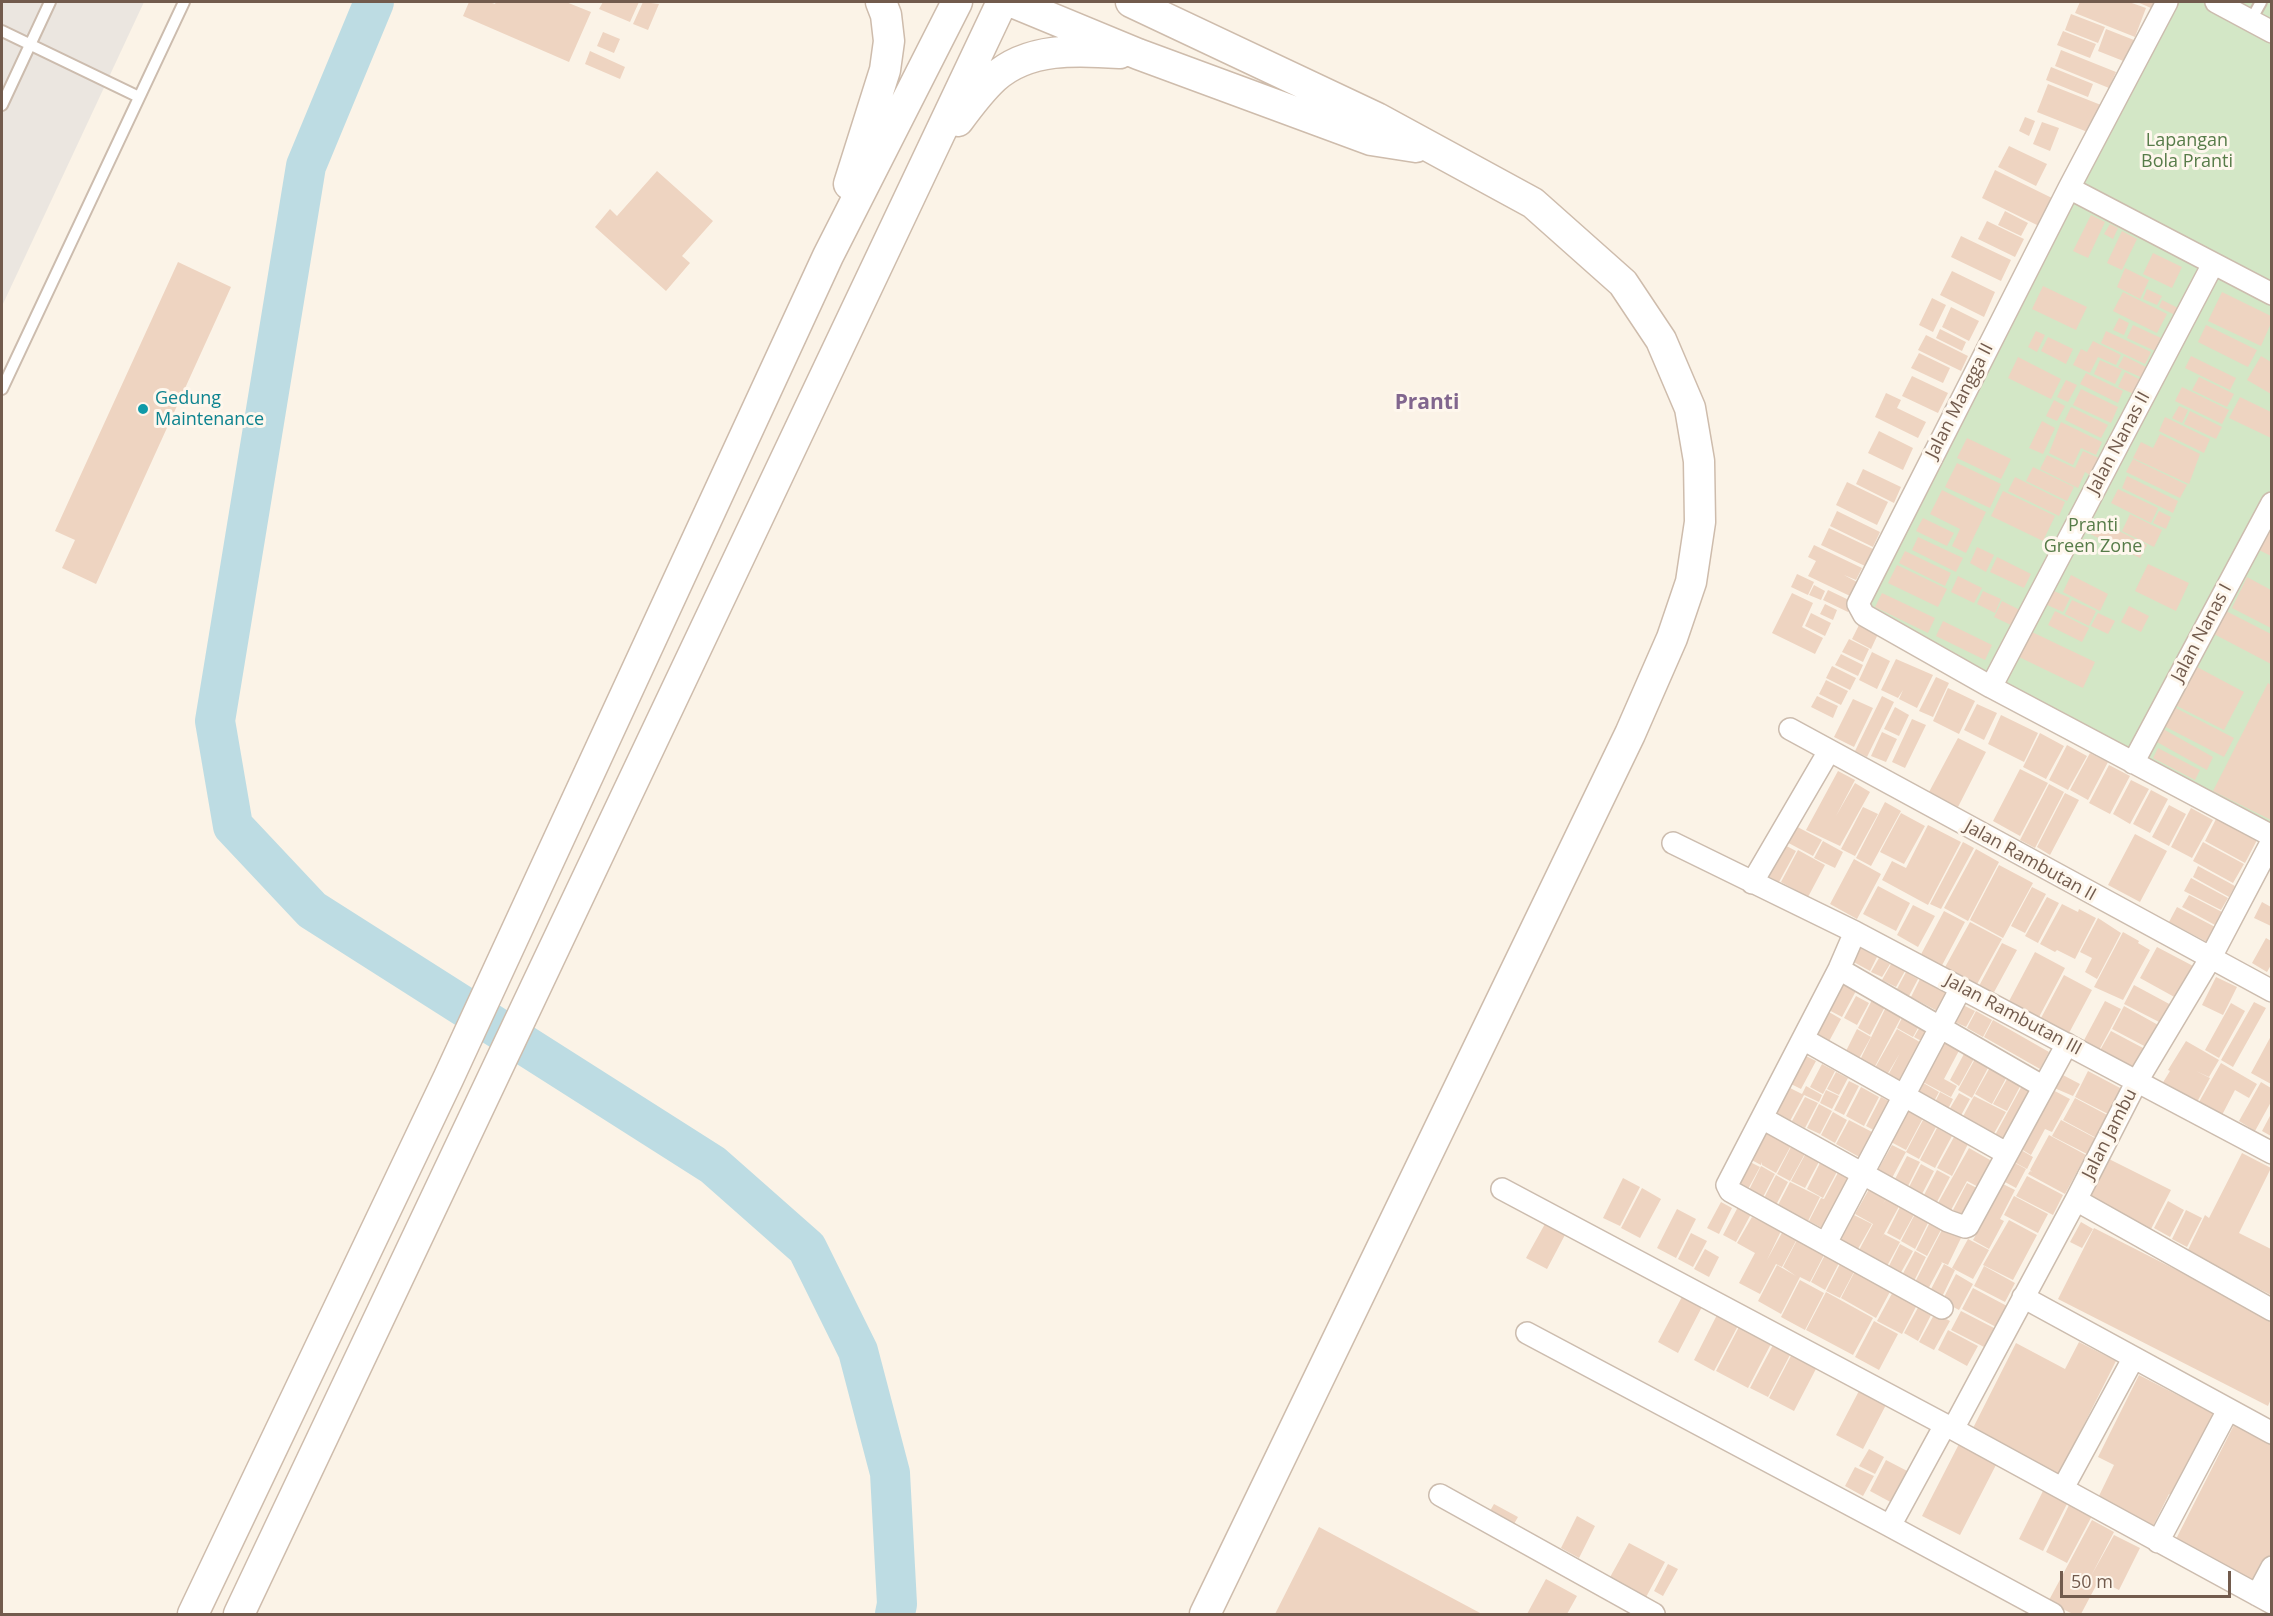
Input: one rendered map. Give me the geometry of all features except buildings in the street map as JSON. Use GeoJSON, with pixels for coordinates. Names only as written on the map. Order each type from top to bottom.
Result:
{"type":"FeatureCollection","features":[{"type":"Feature","properties":{"kind":"street"},"geometry":{"type":"LineString","coordinates":[[828,256],[885,70],[889,41],[886,15],[881,2]]}},
{"type":"Feature","properties":{"kind":"street"},"geometry":{"type":"LineString","coordinates":[[193,1614],[448,1079],[828,256],[957,2]]}},
{"type":"Feature","properties":{"kind":"street"},"geometry":{"type":"LineString","coordinates":[[239,1614],[1002,2]]}},
{"type":"Feature","properties":{"kind":"street"},"geometry":{"type":"LineString","coordinates":[[1012,2],[1138,54],[1371,140],[1436,150]]}},
{"type":"Feature","properties":{"kind":"street"},"geometry":{"type":"LineString","coordinates":[[1131,2],[1377,118],[1533,203],[1623,283],[1661,340],[1690,408],[1699,461],[1700,522],[1691,582],[1672,638],[1630,734],[1205,1614]]}},
{"type":"Feature","properties":{"kind":"street","name":"Jalan Mangga II"},"geometry":{"type":"LineString","coordinates":[[1990,687],[1864,615],[1858,604],[1859,599],[2069,188],[2167,2]]}},
{"type":"Feature","properties":{"kind":"street"},"geometry":{"type":"LineString","coordinates":[[2216,2],[2271,32]]}},
{"type":"Feature","properties":{"kind":"street"},"geometry":{"type":"LineString","coordinates":[[921,174],[976,97],[996,76],[1020,61],[1047,53],[1096,51],[1138,54]]}},
{"type":"Feature","properties":{"kind":"street"},"geometry":{"type":"LineString","coordinates":[[2069,188],[2271,294]]}},
{"type":"Feature","properties":{"kind":"street","name":"Jalan Nanas II"},"geometry":{"type":"LineString","coordinates":[[1990,687],[2213,264]]}},
{"type":"Feature","properties":{"kind":"street","name":"Jalan Nanas I"},"geometry":{"type":"LineString","coordinates":[[2133,763],[2271,503]]}},
{"type":"Feature","properties":{"kind":"street"},"geometry":{"type":"LineString","coordinates":[[1990,687],[2271,836]]}},
{"type":"Feature","properties":{"kind":"street","name":"Jalan Rambutan II"},"geometry":{"type":"LineString","coordinates":[[1790,729],[2271,991]]}},
{"type":"Feature","properties":{"kind":"street"},"geometry":{"type":"LineString","coordinates":[[1752,883],[1829,751]]}},
{"type":"Feature","properties":{"kind":"street","name":"Jalan Jambu"},"geometry":{"type":"LineString","coordinates":[[1890,1526],[2023,1297],[2137,1081],[2210,959],[2271,841]]}},
{"type":"Feature","properties":{"kind":"street","name":"Jalan Rambutan III"},"geometry":{"type":"LineString","coordinates":[[1673,843],[1855,932],[2271,1153]]}},
{"type":"Feature","properties":{"kind":"street"},"geometry":{"type":"LineString","coordinates":[[1855,932],[1839,969],[1728,1182],[1728,1189],[1942,1308]]}},
{"type":"Feature","properties":{"kind":"street"},"geometry":{"type":"LineString","coordinates":[[1839,969],[2042,1086]]}},
{"type":"Feature","properties":{"kind":"street"},"geometry":{"type":"LineString","coordinates":[[1826,1243],[1961,988]]}},
{"type":"Feature","properties":{"kind":"street"},"geometry":{"type":"LineString","coordinates":[[1803,1039],[2006,1153]]}},
{"type":"Feature","properties":{"kind":"street"},"geometry":{"type":"LineString","coordinates":[[1762,1118],[1948,1221],[1965,1227],[1968,1226],[2042,1086],[2067,1044]]}},
{"type":"Feature","properties":{"kind":"street"},"geometry":{"type":"LineString","coordinates":[[1502,1189],[2063,1488],[2157,1542],[2264,1599],[2271,1567]]}},
{"type":"Feature","properties":{"kind":"street"},"geometry":{"type":"LineString","coordinates":[[2076,1200],[2271,1310]]}},
{"type":"Feature","properties":{"kind":"street"},"geometry":{"type":"LineString","coordinates":[[2023,1297],[2271,1433]]}},
{"type":"Feature","properties":{"kind":"street"},"geometry":{"type":"LineString","coordinates":[[1527,1333],[2053,1614]]}},
{"type":"Feature","properties":{"kind":"street"},"geometry":{"type":"LineString","coordinates":[[2063,1488],[2133,1359]]}},
{"type":"Feature","properties":{"kind":"street"},"geometry":{"type":"LineString","coordinates":[[2157,1542],[2228,1410]]}},
{"type":"Feature","properties":{"kind":"street"},"geometry":{"type":"LineString","coordinates":[[1440,1495],[1654,1614]]}},
{"type":"Feature","properties":{"kind":"lane"},"geometry":{"type":"LineString","coordinates":[[2,105],[6,84],[30,45],[50,2]]}},
{"type":"Feature","properties":{"kind":"lane"},"geometry":{"type":"LineString","coordinates":[[2,388],[184,2]]}},
{"type":"Feature","properties":{"kind":"lane"},"geometry":{"type":"LineString","coordinates":[[2251,20],[2261,2]]}},
{"type":"Feature","properties":{"kind":"lane"},"geometry":{"type":"LineString","coordinates":[[2,31],[139,97]]}},
{"type":"Feature","properties":{"kind":"shaded area"},"geometry":{"type":"Polygon","coordinates":[[[2,2],[144,2],[2,306],[2,2]]]}},
{"type":"Feature","properties":{"kind":"green space","name":"Pranti Green Zone"},"geometry":{"type":"Polygon","coordinates":[[[2169,2],[2271,2],[2271,834],[1864,614],[2169,2]]]}},
{"type":"Feature","properties":{"kind":"waterway"},"geometry":{"type":"LineString","coordinates":[[374,2],[306,166],[215,721],[233,826],[312,910],[713,1165],[807,1248],[858,1351],[890,1473],[897,1604],[895,1614]]}},
{"type":"Feature","properties":{"kind":"place","name":"Gedung Maintenance"},"geometry":{"type":"Point","coordinates":[143,409]}},
{"type":"Feature","properties":{"kind":"district","name":"Pranti"},"geometry":{"type":"Point","coordinates":[1427,403]}},
{"type":"Feature","properties":{"kind":"park label","name":"Lapangan Bola Pranti"},"geometry":{"type":"Point","coordinates":[2187,151]}}]}
